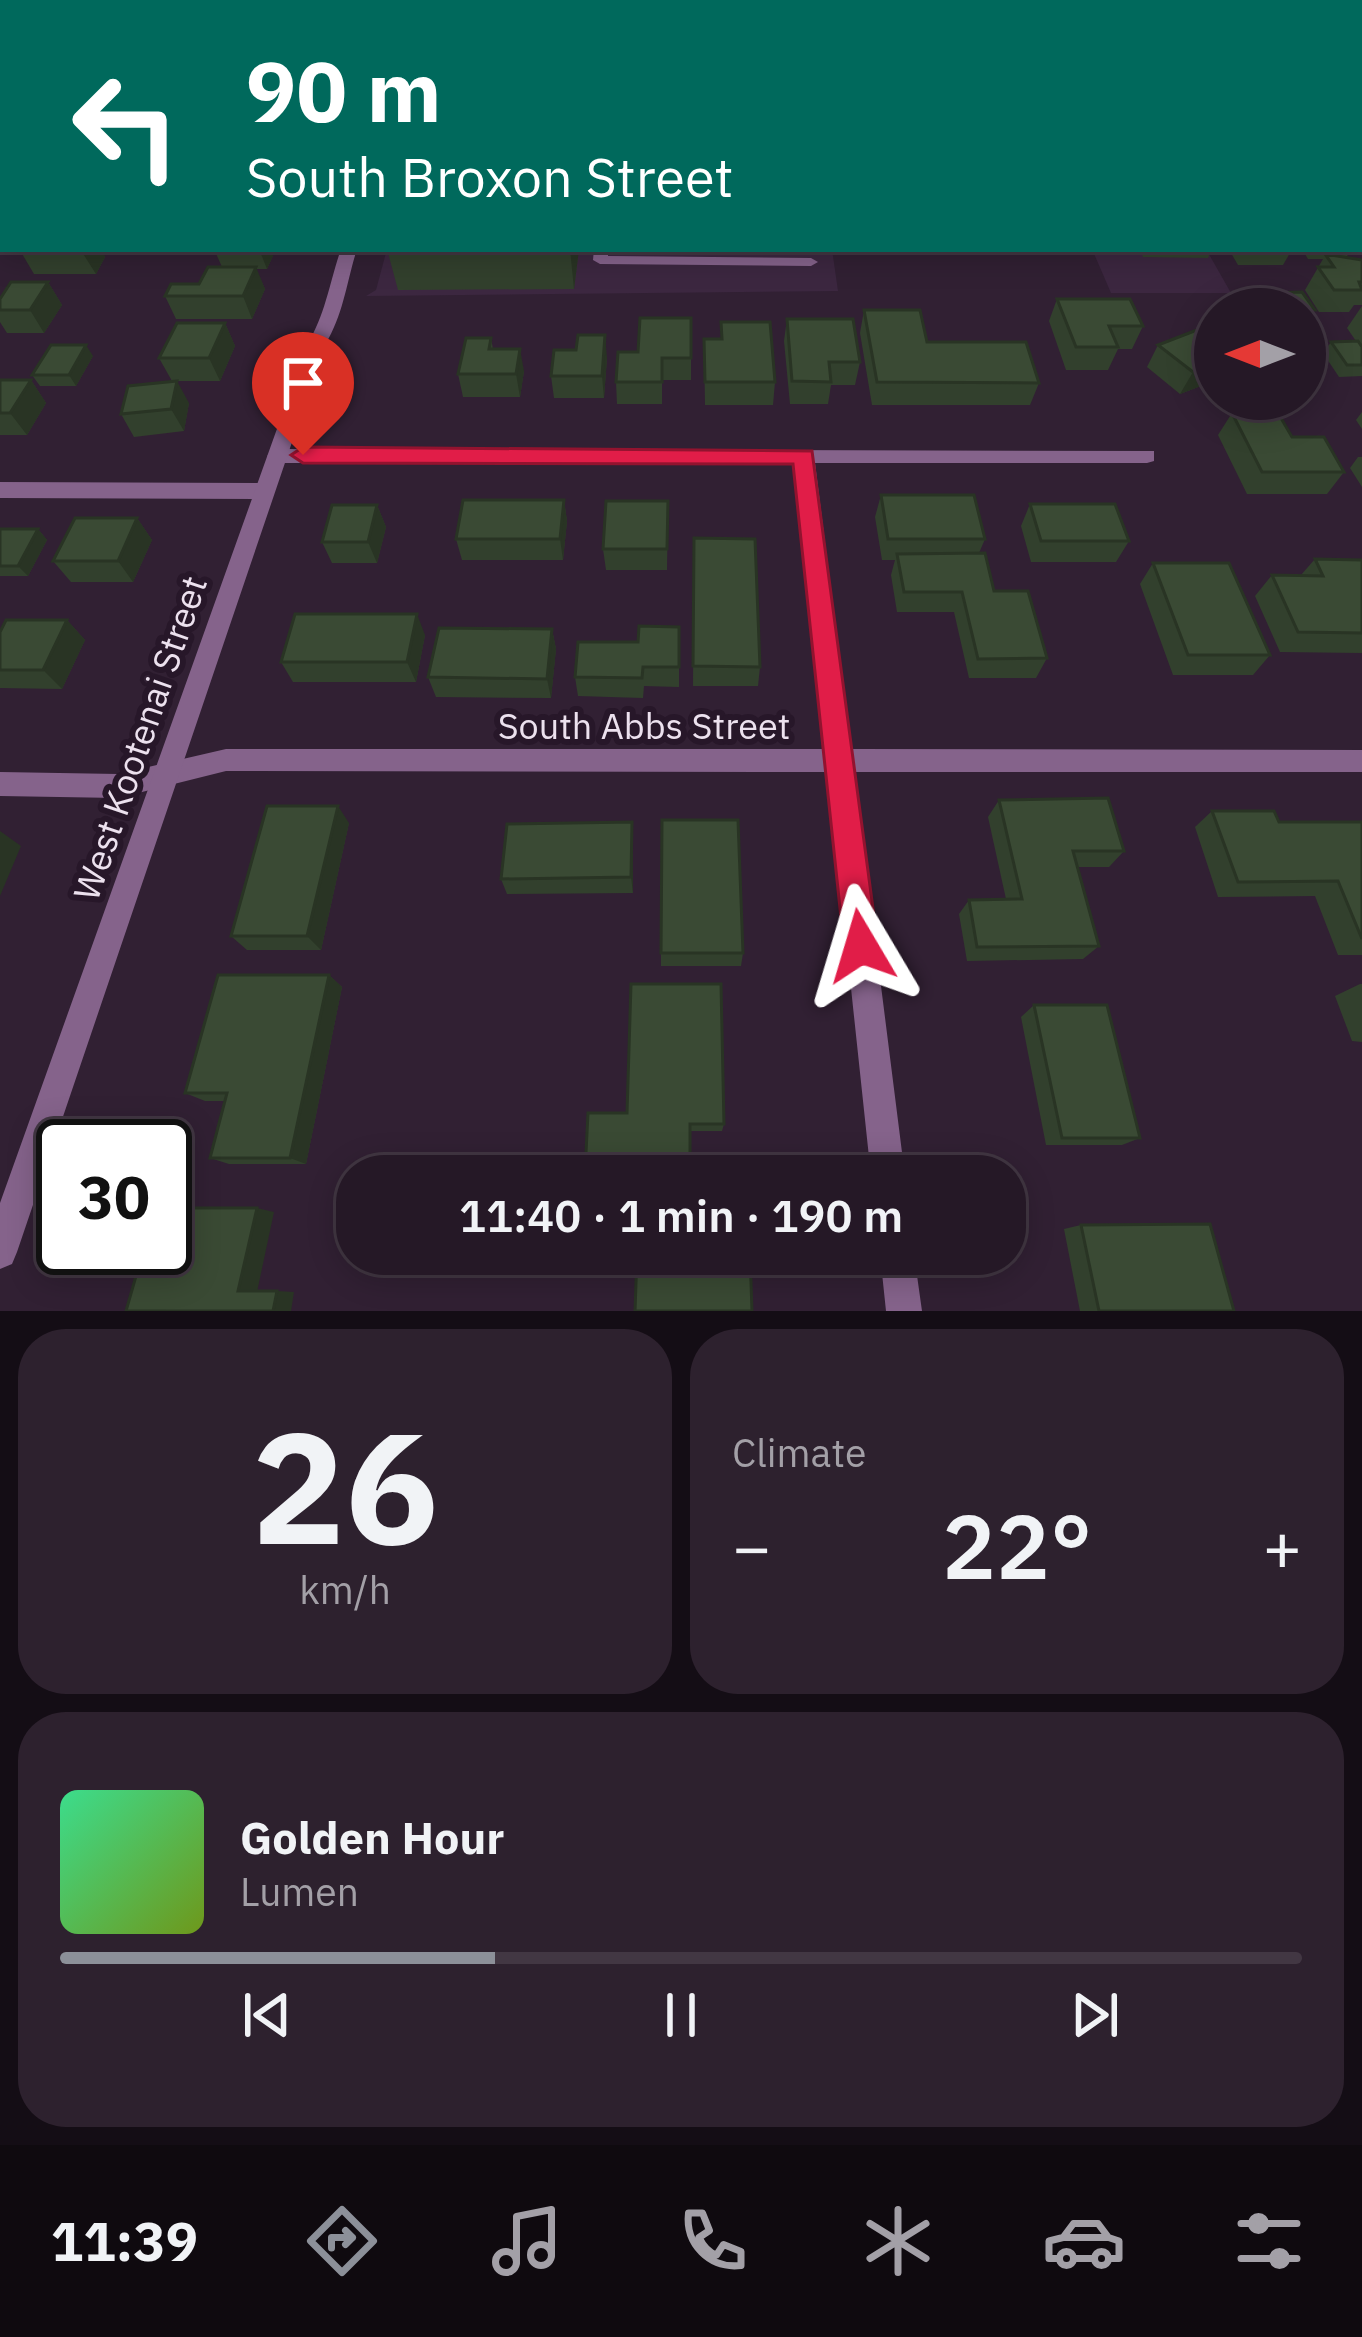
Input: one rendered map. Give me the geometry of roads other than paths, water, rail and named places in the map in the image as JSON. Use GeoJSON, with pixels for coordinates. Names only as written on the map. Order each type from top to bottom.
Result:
{"type":"FeatureCollection","features":[{"type":"Feature","properties":{"kind":"street","name":"West Kootenai Street"},"geometry":{"type":"LineString","coordinates":[[0,1252],[316,345],[334,315],[348,252]]}},
{"type":"Feature","properties":{"kind":"street"},"geometry":{"type":"LineString","coordinates":[[278,456],[1147,456]]}},
{"type":"Feature","properties":{"kind":"street"},"geometry":{"type":"LineString","coordinates":[[804,456],[886,1155]]}},
{"type":"Feature","properties":{"kind":"street"},"geometry":{"type":"LineString","coordinates":[[0,490],[264,491]]}},
{"type":"Feature","properties":{"kind":"street","name":"South Abbs Street"},"geometry":{"type":"LineString","coordinates":[[0,784],[118,786],[226,760],[1362,761]]}},
{"type":"Feature","properties":{"kind":"street"},"geometry":{"type":"LineString","coordinates":[[900,1275],[904,1311]]}},
{"type":"Feature","properties":{"kind":"lane"},"geometry":{"type":"LineString","coordinates":[[601,252],[600,260],[811,262]]}}]}
